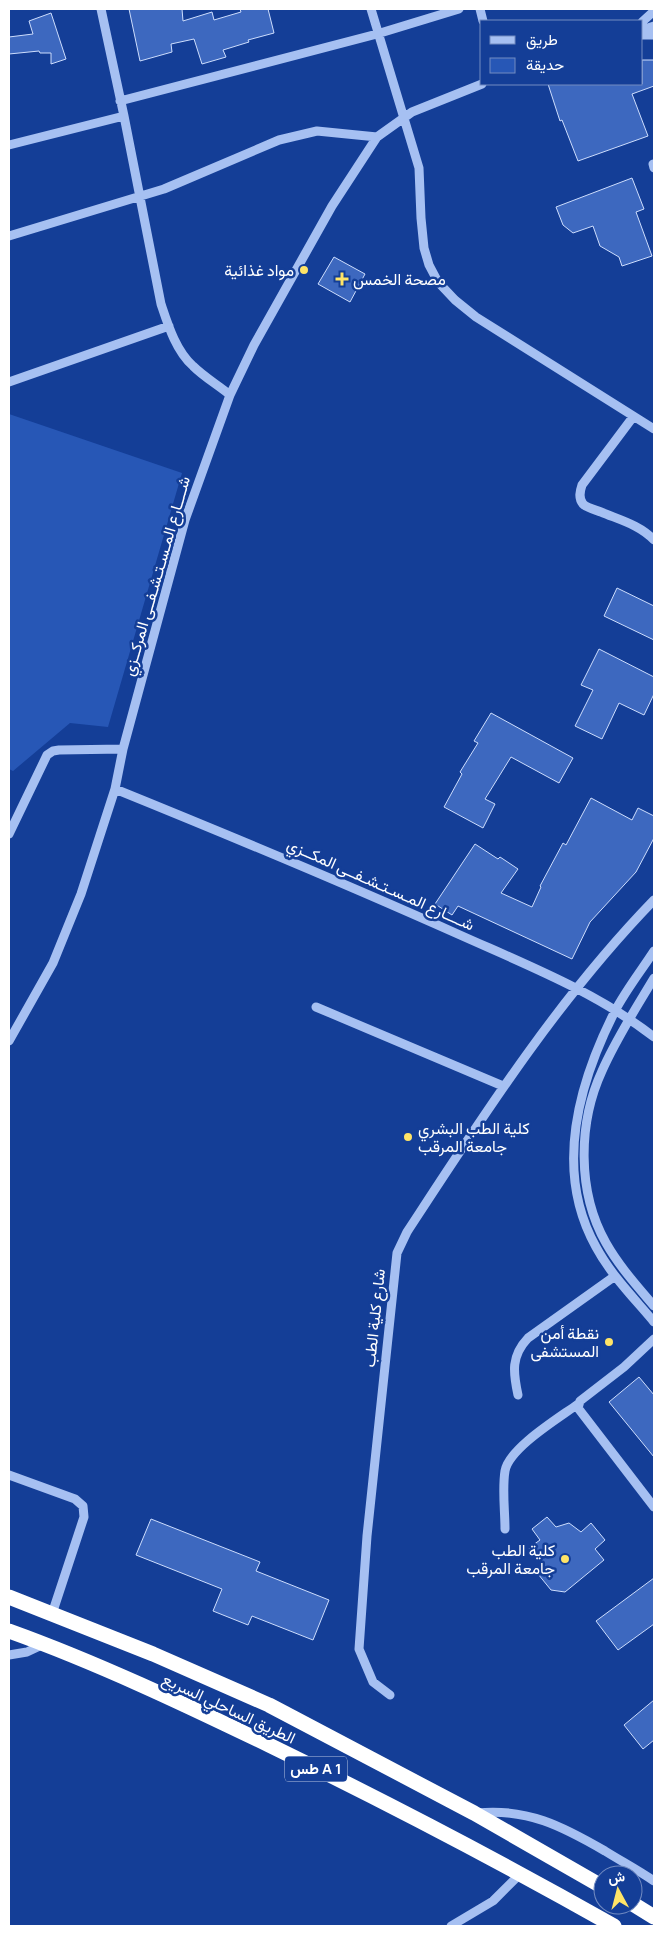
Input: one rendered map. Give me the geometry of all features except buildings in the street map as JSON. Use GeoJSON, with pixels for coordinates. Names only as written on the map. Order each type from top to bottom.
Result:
{"type":"FeatureCollection","features":[{"type":"Feature","properties":{"kind":"highway","name":"الطريق الساحلي السريع"},"geometry":{"type":"LineString","coordinates":[[9,1597],[153,1654],[269,1705],[474,1813],[593,1881]]}},
{"type":"Feature","properties":{"kind":"highway","name":"الطريق الساحلي السريع"},"geometry":{"type":"LineString","coordinates":[[9,1631],[44,1644],[225,1724],[391,1805],[521,1873],[614,1926]]}},
{"type":"Feature","properties":{"kind":"highway"},"geometry":{"type":"LineString","coordinates":[[643,1910],[654,1917]]}},
{"type":"Feature","properties":{"kind":"street"},"geometry":{"type":"LineString","coordinates":[[101,9],[161,304],[169,326],[184,356],[192,366],[230,395]]}},
{"type":"Feature","properties":{"kind":"street"},"geometry":{"type":"LineString","coordinates":[[371,9],[419,168],[420,218],[424,248],[429,265],[438,282],[455,300],[476,317],[654,429]]}},
{"type":"Feature","properties":{"kind":"street"},"geometry":{"type":"LineString","coordinates":[[120,101],[377,34],[459,9]]}},
{"type":"Feature","properties":{"kind":"street"},"geometry":{"type":"LineString","coordinates":[[643,21],[654,11]]}},
{"type":"Feature","properties":{"kind":"street","name":"شــــارع المـسـتـشـفــى المركــزي"},"geometry":{"type":"LineString","coordinates":[[9,1041],[53,963],[81,894],[115,789],[123,749],[184,520],[230,395],[279,298],[332,206],[377,137],[403,117],[480,85]]}},
{"type":"Feature","properties":{"kind":"street"},"geometry":{"type":"LineString","coordinates":[[9,145],[124,116]]}},
{"type":"Feature","properties":{"kind":"street"},"geometry":{"type":"LineString","coordinates":[[9,236],[139,197],[195,177],[279,140],[317,131],[377,137]]}},
{"type":"Feature","properties":{"kind":"street"},"geometry":{"type":"LineString","coordinates":[[9,382],[169,326]]}},
{"type":"Feature","properties":{"kind":"street"},"geometry":{"type":"LineString","coordinates":[[633,417],[582,485],[580,498],[587,506],[637,526],[654,540]]}},
{"type":"Feature","properties":{"kind":"street"},"geometry":{"type":"LineString","coordinates":[[9,834],[46,755],[59,750],[123,749]]}},
{"type":"Feature","properties":{"kind":"street","name":"شــــارع المـسـتـشـفــى المكــزي"},"geometry":{"type":"LineString","coordinates":[[115,789],[352,886],[576,988],[630,1018],[654,1037]]}},
{"type":"Feature","properties":{"kind":"street","name":"شارع كلية الطب"},"geometry":{"type":"LineString","coordinates":[[390,1695],[373,1682],[360,1649],[367,1536],[397,1253],[407,1232],[503,1086],[576,988],[654,900]]}},
{"type":"Feature","properties":{"kind":"street"},"geometry":{"type":"LineString","coordinates":[[654,951],[616,1010],[591,1067],[581,1095],[574,1128],[573,1163],[577,1194],[584,1223],[596,1247],[615,1276],[654,1322]]}},
{"type":"Feature","properties":{"kind":"street"},"geometry":{"type":"LineString","coordinates":[[654,978],[601,1071],[592,1098],[585,1130],[584,1163],[588,1192],[595,1219],[606,1242],[622,1267],[654,1306]]}},
{"type":"Feature","properties":{"kind":"street"},"geometry":{"type":"LineString","coordinates":[[316,1007],[503,1086]]}},
{"type":"Feature","properties":{"kind":"street"},"geometry":{"type":"LineString","coordinates":[[518,1394],[514,1367],[517,1352],[522,1345],[528,1338],[615,1276]]}},
{"type":"Feature","properties":{"kind":"street"},"geometry":{"type":"LineString","coordinates":[[505,1529],[504,1478],[508,1461],[517,1449],[578,1404],[652,1345]]}},
{"type":"Feature","properties":{"kind":"street"},"geometry":{"type":"LineString","coordinates":[[578,1404],[580,1414],[654,1507]]}},
{"type":"Feature","properties":{"kind":"street"},"geometry":{"type":"LineString","coordinates":[[9,1475],[75,1499],[83,1506],[84,1517],[52,1614]]}},
{"type":"Feature","properties":{"kind":"street"},"geometry":{"type":"LineString","coordinates":[[9,1656],[27,1652],[44,1644]]}},
{"type":"Feature","properties":{"kind":"street"},"geometry":{"type":"LineString","coordinates":[[474,1813],[517,1814],[558,1825],[654,1881]]}},
{"type":"Feature","properties":{"kind":"street"},"geometry":{"type":"LineString","coordinates":[[451,1926],[493,1902],[521,1873]]}},
{"type":"Feature","properties":{"kind":"green space"},"geometry":{"type":"Polygon","coordinates":[[[9,414],[182,473],[108,727],[70,723],[13,771],[9,769],[9,414]]]}},
{"type":"Feature","properties":{"kind":"place","name":"مواد غذائية"},"geometry":{"type":"Point","coordinates":[304,270]}},
{"type":"Feature","properties":{"kind":"place","name":"مصحة الخمس"},"geometry":{"type":"Point","coordinates":[342,279]}},
{"type":"Feature","properties":{"kind":"place","name":"كلية الطب البشري جامعة المرقب"},"geometry":{"type":"Point","coordinates":[408,1137]}},
{"type":"Feature","properties":{"kind":"place","name":"نقطة أمن المستشفى"},"geometry":{"type":"Point","coordinates":[609,1342]}},
{"type":"Feature","properties":{"kind":"place","name":"كلية الطب جامعة المرقب"},"geometry":{"type":"Point","coordinates":[565,1559]}}]}
